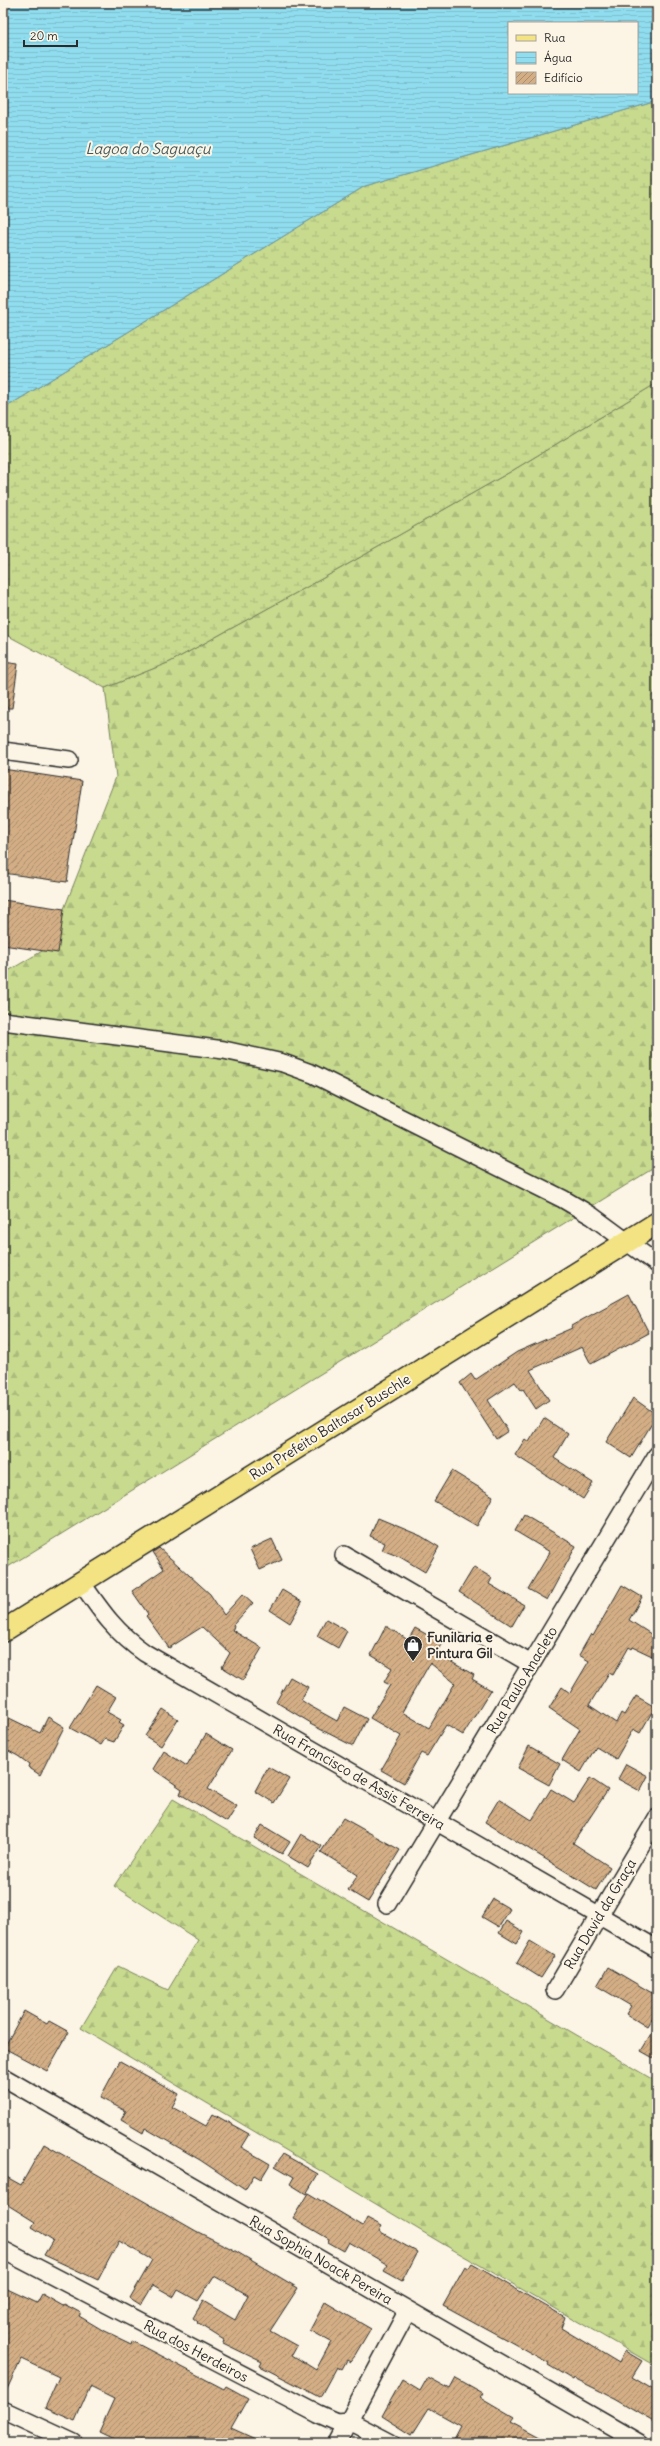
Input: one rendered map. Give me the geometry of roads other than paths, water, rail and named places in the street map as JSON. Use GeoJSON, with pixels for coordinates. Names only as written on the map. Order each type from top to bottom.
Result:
{"type":"FeatureCollection","features":[{"type":"Feature","properties":{"kind":"main road","name":"Rua Prefeito Baltasar Buschle"},"geometry":{"type":"LineString","coordinates":[[3,1631],[657,1223]]}},
{"type":"Feature","properties":{"kind":"street"},"geometry":{"type":"LineString","coordinates":[[3,752],[69,760]]}},
{"type":"Feature","properties":{"kind":"street"},"geometry":{"type":"LineString","coordinates":[[3,1021],[224,1050],[283,1063],[320,1078],[563,1199],[592,1216],[628,1241],[657,1264]]}},
{"type":"Feature","properties":{"kind":"street","name":"Rua Paulo Anacleto"},"geometry":{"type":"LineString","coordinates":[[387,1904],[657,1455]]}},
{"type":"Feature","properties":{"kind":"street"},"geometry":{"type":"LineString","coordinates":[[344,1555],[531,1664]]}},
{"type":"Feature","properties":{"kind":"street","name":"Rua Francisco de Assis Ferreira"},"geometry":{"type":"LineString","coordinates":[[81,1582],[110,1623],[125,1640],[657,1949]]}},
{"type":"Feature","properties":{"kind":"street","name":"Rua David da Graça"},"geometry":{"type":"LineString","coordinates":[[555,1990],[657,1818]]}},
{"type":"Feature","properties":{"kind":"street","name":"Rua Sophia Noack Pereira"},"geometry":{"type":"LineString","coordinates":[[3,2077],[639,2443]]}},
{"type":"Feature","properties":{"kind":"street","name":"Rua dos Herdeiros"},"geometry":{"type":"LineString","coordinates":[[3,2250],[318,2414],[336,2422],[349,2421],[391,2443]]}},
{"type":"Feature","properties":{"kind":"street"},"geometry":{"type":"LineString","coordinates":[[338,2443],[408,2310]]}},
{"type":"Feature","properties":{"kind":"street"},"geometry":{"type":"LineString","coordinates":[[3,2410],[74,2443]]}},
{"type":"Feature","properties":{"kind":"water","name":"Lagoa do Saguaçu"},"geometry":{"type":"Polygon","coordinates":[[[3,3],[657,3],[657,101],[365,186],[3,409],[3,3]]]}},
{"type":"Feature","properties":{"kind":"place","name":"Funilaria e Pintura Gil"},"geometry":{"type":"Point","coordinates":[413,1662]}}]}
